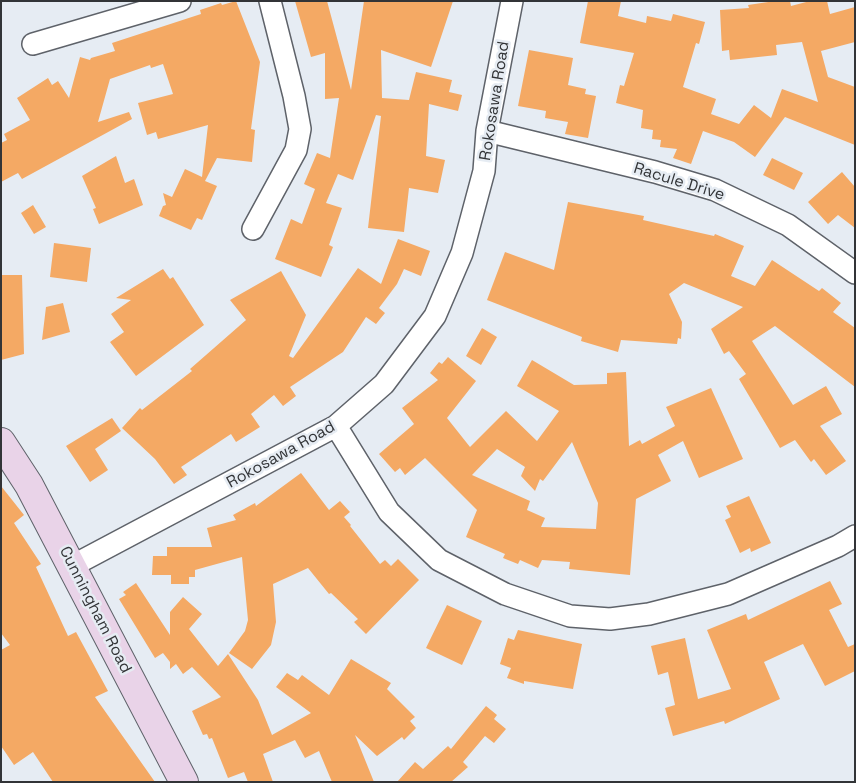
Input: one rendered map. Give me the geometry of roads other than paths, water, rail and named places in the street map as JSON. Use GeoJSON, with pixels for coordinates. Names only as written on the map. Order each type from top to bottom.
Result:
{"type":"FeatureCollection","features":[{"type":"Feature","properties":{"kind":"main road","name":"Cunningham Road"},"geometry":{"type":"LineString","coordinates":[[1,442],[29,485],[184,782]]}},
{"type":"Feature","properties":{"kind":"street"},"geometry":{"type":"LineString","coordinates":[[33,44],[180,1]]}},
{"type":"Feature","properties":{"kind":"street"},"geometry":{"type":"LineString","coordinates":[[253,229],[296,150],[300,129],[294,96],[270,1]]}},
{"type":"Feature","properties":{"kind":"street","name":"Rokosawa Road"},"geometry":{"type":"LineString","coordinates":[[72,566],[336,426],[384,384],[435,316],[462,253],[484,171],[486,131],[512,1]]}},
{"type":"Feature","properties":{"kind":"street","name":"Racule Drive"},"geometry":{"type":"LineString","coordinates":[[486,131],[655,172],[715,190],[788,225],[855,272]]}},
{"type":"Feature","properties":{"kind":"street"},"geometry":{"type":"LineString","coordinates":[[336,426],[388,512],[439,560],[504,594],[570,616],[610,619],[649,614],[728,594],[838,546],[855,536]]}}]}
